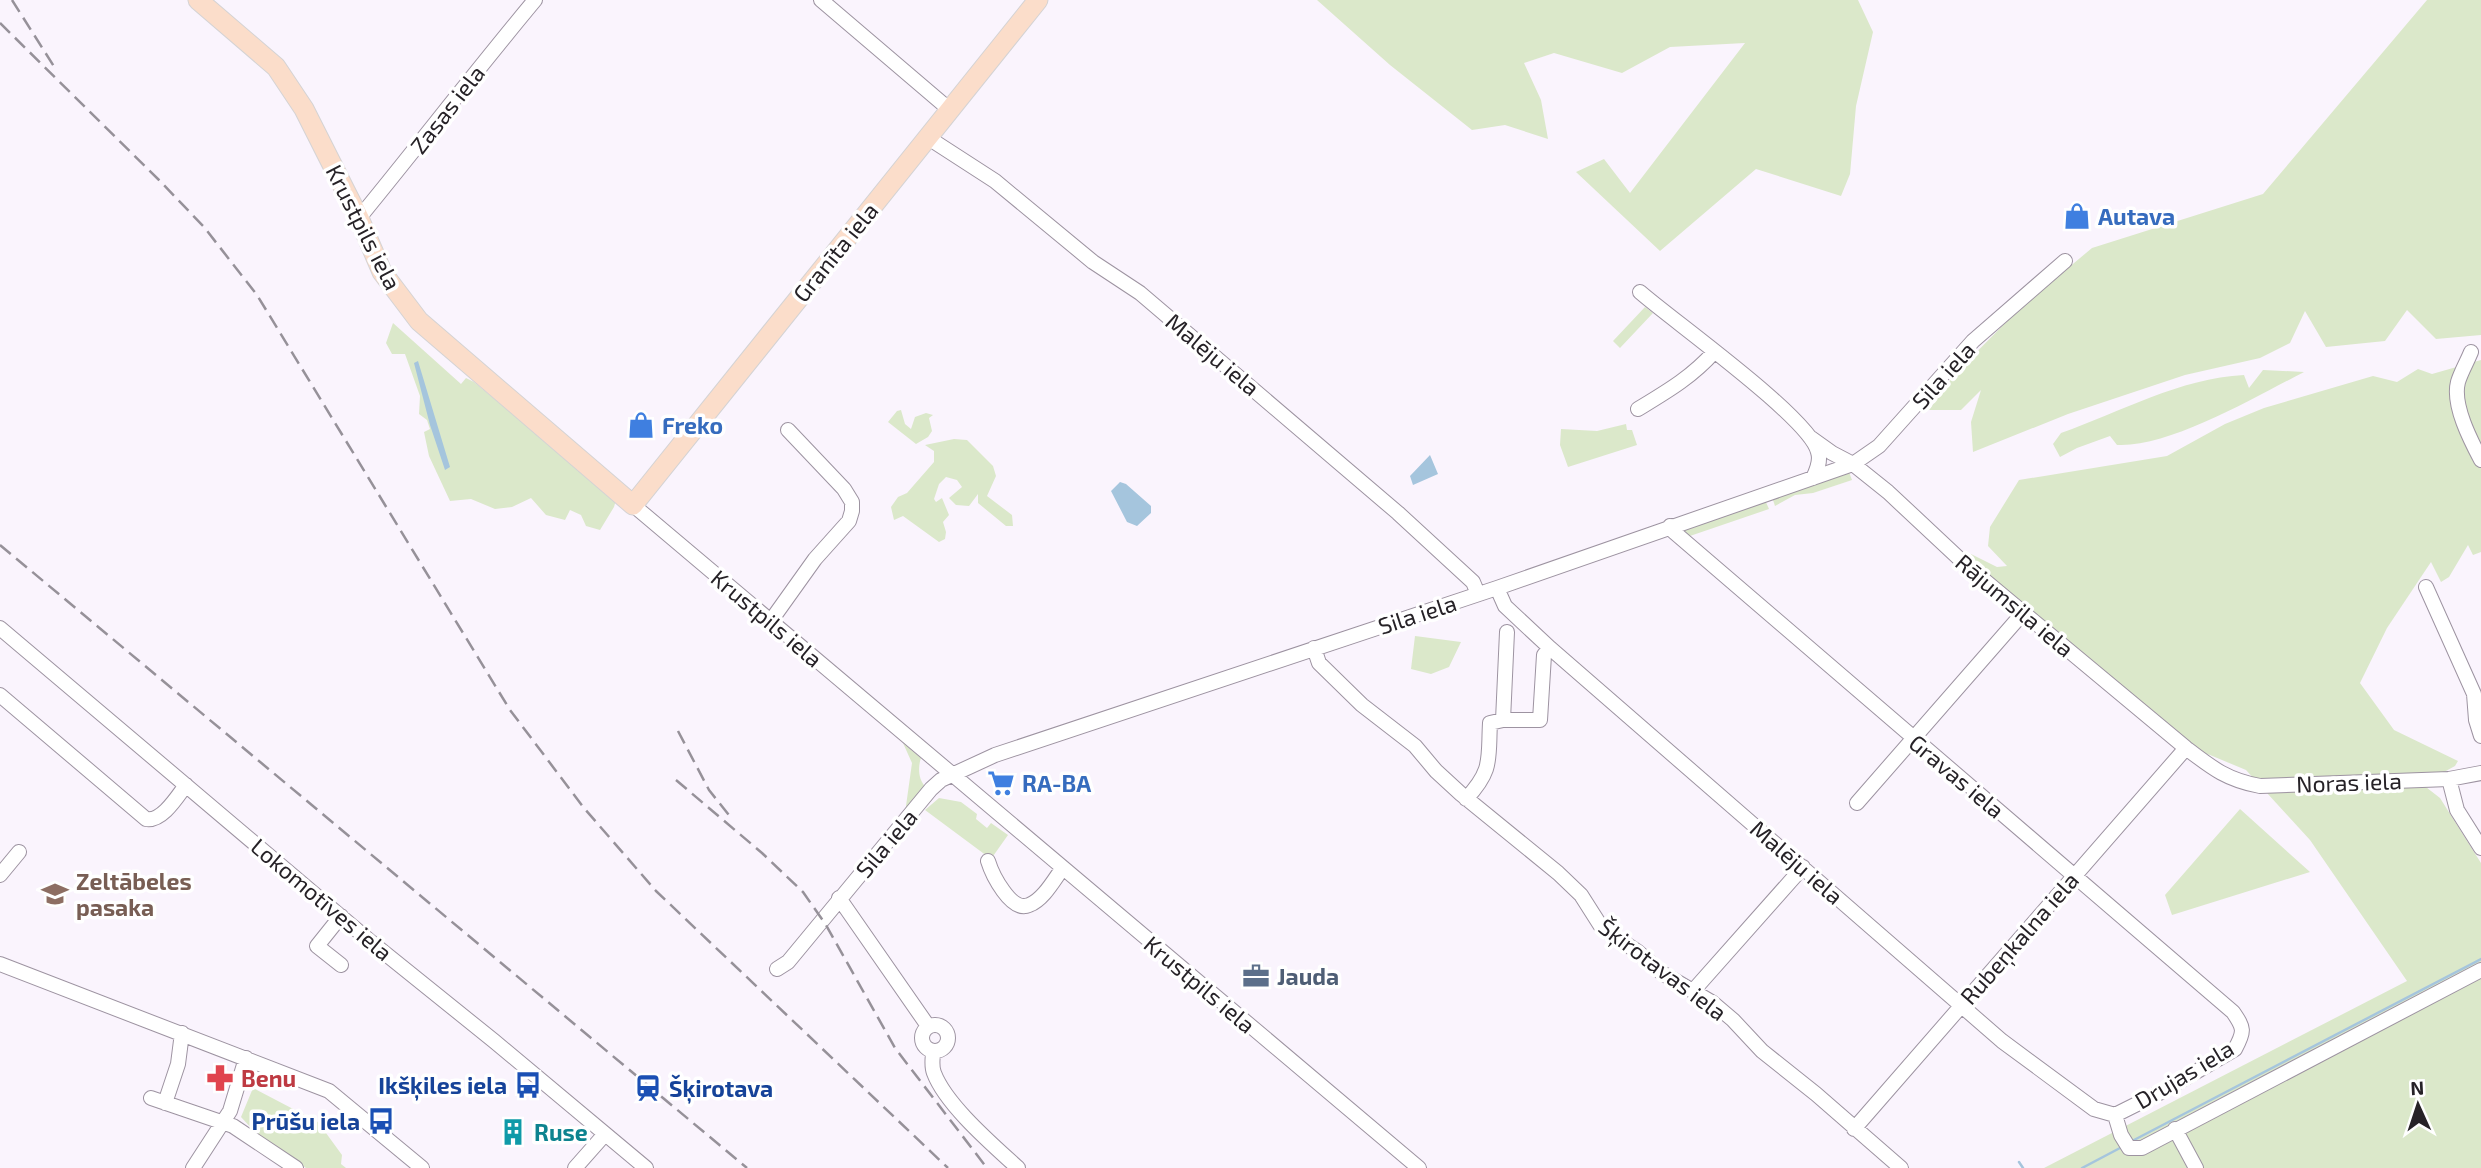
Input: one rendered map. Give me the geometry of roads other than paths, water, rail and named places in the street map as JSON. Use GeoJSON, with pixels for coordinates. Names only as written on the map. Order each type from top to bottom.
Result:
{"type":"FeatureCollection","features":[{"type":"Feature","properties":{"kind":"main road","name":"Krustpils iela"},"geometry":{"type":"LineString","coordinates":[[198,0],[276,67],[304,110],[359,218],[382,272],[419,321],[634,505]]}},
{"type":"Feature","properties":{"kind":"main road","name":"Granīta iela"},"geometry":{"type":"LineString","coordinates":[[634,505],[1038,0]]}},
{"type":"Feature","properties":{"kind":"street","name":"Zasas iela"},"geometry":{"type":"LineString","coordinates":[[359,218],[535,0]]}},
{"type":"Feature","properties":{"kind":"street"},"geometry":{"type":"LineString","coordinates":[[821,0],[950,110]]}},
{"type":"Feature","properties":{"kind":"street","name":"Malēju iela"},"geometry":{"type":"LineString","coordinates":[[927,137],[995,181],[1093,262],[1140,293],[1398,513],[1473,582],[1478,594]]}},
{"type":"Feature","properties":{"kind":"street","name":"Sila iela"},"geometry":{"type":"LineString","coordinates":[[777,969],[788,961],[932,789],[952,774],[995,755],[1497,588],[1853,464],[1879,446],[1973,341],[2065,261]]}},
{"type":"Feature","properties":{"kind":"street","name":"Rājumsila iela"},"geometry":{"type":"LineString","coordinates":[[1640,292],[1774,402],[1811,438],[1853,464],[1888,492],[1965,565],[2186,748],[2219,772]]}},
{"type":"Feature","properties":{"kind":"street"},"geometry":{"type":"LineString","coordinates":[[1638,409],[1679,384],[1714,352]]}},
{"type":"Feature","properties":{"kind":"street"},"geometry":{"type":"LineString","coordinates":[[2471,352],[2458,384],[2457,398],[2469,438],[2481,460]]}},
{"type":"Feature","properties":{"kind":"street"},"geometry":{"type":"LineString","coordinates":[[770,622],[815,559],[849,521],[852,511],[852,502],[844,489],[788,430]]}},
{"type":"Feature","properties":{"kind":"street"},"geometry":{"type":"LineString","coordinates":[[1811,438],[1819,453],[1819,465],[1813,478]]}},
{"type":"Feature","properties":{"kind":"street","name":"Krustpils iela"},"geometry":{"type":"LineString","coordinates":[[634,505],[1419,1168]]}},
{"type":"Feature","properties":{"kind":"street","name":"Gravas iela"},"geometry":{"type":"LineString","coordinates":[[1670,526],[2234,1012],[2243,1026]]}},
{"type":"Feature","properties":{"kind":"street"},"geometry":{"type":"LineString","coordinates":[[2426,587],[2474,694],[2476,720],[2481,736]]}},
{"type":"Feature","properties":{"kind":"street","name":"Malēju iela"},"geometry":{"type":"LineString","coordinates":[[1497,588],[1505,606],[1550,648],[1962,1004],[2034,1065],[2094,1109],[2115,1115]]}},
{"type":"Feature","properties":{"kind":"street"},"geometry":{"type":"LineString","coordinates":[[1857,803],[2023,613]]}},
{"type":"Feature","properties":{"kind":"street"},"geometry":{"type":"LineString","coordinates":[[1503,720],[1507,632]]}},
{"type":"Feature","properties":{"kind":"street","name":"Lokomotīves iela"},"geometry":{"type":"LineString","coordinates":[[2,634],[646,1168]]}},
{"type":"Feature","properties":{"kind":"street","name":"Šķirotavas iela"},"geometry":{"type":"LineString","coordinates":[[1314,648],[1319,663],[1354,697],[1415,746],[1436,771],[1466,799],[1558,873],[1581,895],[1602,928],[1638,952],[1662,973],[1713,1003],[1762,1051],[1901,1168]]}},
{"type":"Feature","properties":{"kind":"street"},"geometry":{"type":"LineString","coordinates":[[1466,799],[1487,770],[1490,723],[1503,720],[1540,720],[1544,655],[1550,648]]}},
{"type":"Feature","properties":{"kind":"street"},"geometry":{"type":"LineString","coordinates":[[0,695],[146,819],[152,820],[160,816],[186,785]]}},
{"type":"Feature","properties":{"kind":"street","name":"Rubeņkalna iela"},"geometry":{"type":"LineString","coordinates":[[1854,1129],[2186,748]]}},
{"type":"Feature","properties":{"kind":"street","name":"Noras iela"},"geometry":{"type":"LineString","coordinates":[[2219,772],[2238,782],[2260,786],[2449,779],[2481,774]]}},
{"type":"Feature","properties":{"kind":"street"},"geometry":{"type":"LineString","coordinates":[[2449,779],[2457,810],[2481,848]]}},
{"type":"Feature","properties":{"kind":"street"},"geometry":{"type":"LineString","coordinates":[[0,875],[19,852]]}},
{"type":"Feature","properties":{"kind":"street"},"geometry":{"type":"LineString","coordinates":[[988,861],[997,883],[1015,904],[1022,906],[1030,905],[1036,900],[1062,869]]}},
{"type":"Feature","properties":{"kind":"street"},"geometry":{"type":"LineString","coordinates":[[1693,991],[1803,867]]}},
{"type":"Feature","properties":{"kind":"street"},"geometry":{"type":"LineString","coordinates":[[839,898],[928,1026]]}},
{"type":"Feature","properties":{"kind":"street"},"geometry":{"type":"LineString","coordinates":[[341,916],[317,946],[341,965]]}},
{"type":"Feature","properties":{"kind":"street"},"geometry":{"type":"LineString","coordinates":[[0,964],[334,1094],[422,1168]]}},
{"type":"Feature","properties":{"kind":"street"},"geometry":{"type":"LineString","coordinates":[[2115,1115],[2121,1135],[2129,1148],[2142,1148],[2481,970]]}},
{"type":"Feature","properties":{"kind":"street"},"geometry":{"type":"LineString","coordinates":[[928,1026],[942,1026],[948,1036],[946,1046],[933,1051],[923,1043],[922,1034],[928,1026]]}},
{"type":"Feature","properties":{"kind":"street","name":"Drujas iela"},"geometry":{"type":"LineString","coordinates":[[2115,1115],[2163,1091],[2235,1049],[2243,1026]]}},
{"type":"Feature","properties":{"kind":"street"},"geometry":{"type":"LineString","coordinates":[[165,1103],[177,1064],[182,1033]]}},
{"type":"Feature","properties":{"kind":"street"},"geometry":{"type":"LineString","coordinates":[[933,1051],[933,1069],[944,1091],[987,1140],[1018,1168]]}},
{"type":"Feature","properties":{"kind":"street"},"geometry":{"type":"LineString","coordinates":[[193,1168],[230,1111],[246,1058]]}},
{"type":"Feature","properties":{"kind":"street"},"geometry":{"type":"LineString","coordinates":[[151,1098],[243,1131],[296,1168]]}},
{"type":"Feature","properties":{"kind":"street"},"geometry":{"type":"LineString","coordinates":[[2175,1129],[2196,1168]]}},
{"type":"Feature","properties":{"kind":"street"},"geometry":{"type":"LineString","coordinates":[[576,1168],[605,1134]]}},
{"type":"Feature","properties":{"kind":"water"},"geometry":{"type":"Polygon","coordinates":[[[418,361],[450,467],[445,470],[414,363],[418,361]]]}},
{"type":"Feature","properties":{"kind":"water"},"geometry":{"type":"Polygon","coordinates":[[[1430,455],[1438,474],[1413,485],[1410,476],[1430,455]]]}},
{"type":"Feature","properties":{"kind":"water"},"geometry":{"type":"Polygon","coordinates":[[[1120,482],[1151,506],[1151,513],[1137,526],[1127,522],[1111,491],[1120,482]]]}},
{"type":"Feature","properties":{"kind":"waterway"},"geometry":{"type":"LineString","coordinates":[[2134,1140],[2481,959]]}},
{"type":"Feature","properties":{"kind":"waterway"},"geometry":{"type":"LineString","coordinates":[[2082,1168],[2120,1148]]}},
{"type":"Feature","properties":{"kind":"waterway"},"geometry":{"type":"LineString","coordinates":[[2019,1162],[2023,1168]]}},
{"type":"Feature","properties":{"kind":"railway"},"geometry":{"type":"LineString","coordinates":[[12,0],[55,68]]}},
{"type":"Feature","properties":{"kind":"railway"},"geometry":{"type":"LineString","coordinates":[[0,23],[204,227],[257,295],[510,710],[584,808],[656,891],[948,1168]]}},
{"type":"Feature","properties":{"kind":"railway"},"geometry":{"type":"LineString","coordinates":[[0,545],[747,1168]]}},
{"type":"Feature","properties":{"kind":"railway"},"geometry":{"type":"LineString","coordinates":[[678,731],[709,790],[732,819]]}},
{"type":"Feature","properties":{"kind":"railway"},"geometry":{"type":"LineString","coordinates":[[676,780],[762,853],[803,892],[826,925],[895,1048],[987,1168]]}},
{"type":"Feature","properties":{"kind":"place","name":"Autava"},"geometry":{"type":"Point","coordinates":[2077,216]}},
{"type":"Feature","properties":{"kind":"place","name":"Freko"},"geometry":{"type":"Point","coordinates":[641,425]}},
{"type":"Feature","properties":{"kind":"place","name":"RA-BA"},"geometry":{"type":"Point","coordinates":[1001,783]}},
{"type":"Feature","properties":{"kind":"place","name":"Zeltābeles pasaka"},"geometry":{"type":"Point","coordinates":[55,894]}},
{"type":"Feature","properties":{"kind":"place","name":"Jauda"},"geometry":{"type":"Point","coordinates":[1256,976]}},
{"type":"Feature","properties":{"kind":"place","name":"Benu"},"geometry":{"type":"Point","coordinates":[220,1078]}},
{"type":"Feature","properties":{"kind":"place","name":"Ikšķiles iela"},"geometry":{"type":"Point","coordinates":[528,1085]}},
{"type":"Feature","properties":{"kind":"place","name":"Šķirotava"},"geometry":{"type":"Point","coordinates":[648,1088]}},
{"type":"Feature","properties":{"kind":"place","name":"Prūšu iela"},"geometry":{"type":"Point","coordinates":[381,1121]}},
{"type":"Feature","properties":{"kind":"place","name":"Ruse"},"geometry":{"type":"Point","coordinates":[513,1132]}}]}
